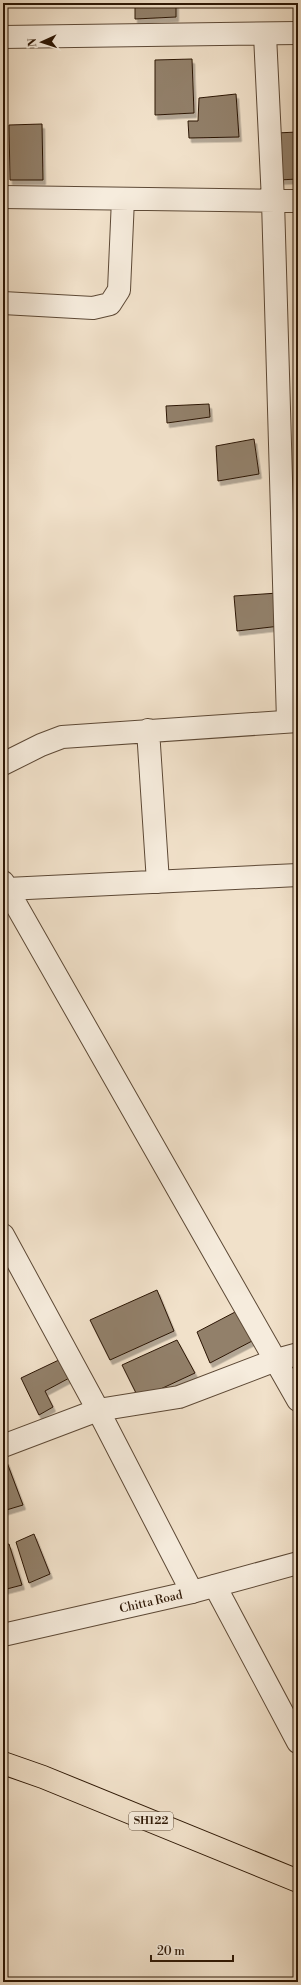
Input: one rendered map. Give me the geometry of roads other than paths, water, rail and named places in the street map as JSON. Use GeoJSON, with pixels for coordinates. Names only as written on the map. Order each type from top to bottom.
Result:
{"type":"FeatureCollection","features":[{"type":"Feature","properties":{"kind":"main road","name":"SH122"},"geometry":{"type":"LineString","coordinates":[[3,1763],[51,1780],[298,1881]]}},
{"type":"Feature","properties":{"kind":"street"},"geometry":{"type":"LineString","coordinates":[[3,37],[298,33]]}},
{"type":"Feature","properties":{"kind":"street"},"geometry":{"type":"LineString","coordinates":[[3,764],[62,736],[293,721],[265,34]]}},
{"type":"Feature","properties":{"kind":"street"},"geometry":{"type":"LineString","coordinates":[[3,197],[298,201]]}},
{"type":"Feature","properties":{"kind":"street"},"geometry":{"type":"LineString","coordinates":[[3,303],[93,308],[110,304],[119,290],[123,199]]}},
{"type":"Feature","properties":{"kind":"street"},"geometry":{"type":"LineString","coordinates":[[148,730],[158,882]]}},
{"type":"Feature","properties":{"kind":"street"},"geometry":{"type":"LineString","coordinates":[[298,875],[158,882],[5,885],[298,1400]]}},
{"type":"Feature","properties":{"kind":"street"},"geometry":{"type":"LineString","coordinates":[[3,1235],[98,1410],[192,1592]]}},
{"type":"Feature","properties":{"kind":"street"},"geometry":{"type":"LineString","coordinates":[[3,1446],[98,1410],[179,1397],[276,1360],[298,1354]]}},
{"type":"Feature","properties":{"kind":"street","name":"Chitta Road"},"geometry":{"type":"LineString","coordinates":[[3,1635],[192,1592],[298,1563]]}},
{"type":"Feature","properties":{"kind":"street"},"geometry":{"type":"LineString","coordinates":[[215,1586],[298,1742]]}}]}
